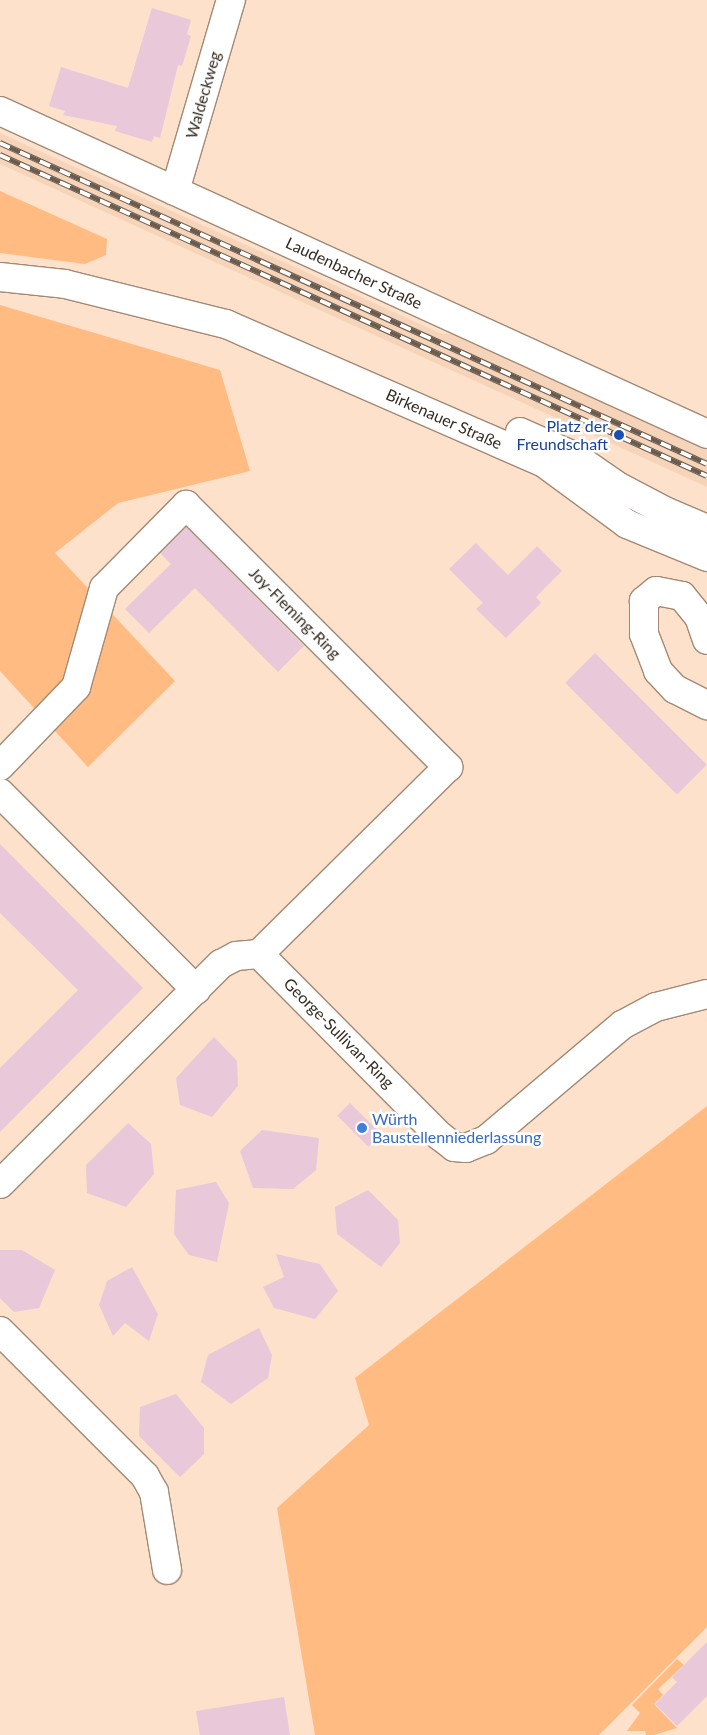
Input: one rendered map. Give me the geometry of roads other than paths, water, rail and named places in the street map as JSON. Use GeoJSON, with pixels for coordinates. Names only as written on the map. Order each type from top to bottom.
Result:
{"type":"FeatureCollection","features":[{"type":"Feature","properties":{"kind":"street","name":"Waldeckweg"},"geometry":{"type":"LineString","coordinates":[[175,191],[231,0]]}},
{"type":"Feature","properties":{"kind":"street","name":"Laudenbacher Straße"},"geometry":{"type":"LineString","coordinates":[[0,112],[707,434]]}},
{"type":"Feature","properties":{"kind":"street","name":"Birkenauer Straße"},"geometry":{"type":"LineString","coordinates":[[0,277],[65,284],[226,324],[288,330],[574,456],[618,487],[707,529]]}},
{"type":"Feature","properties":{"kind":"street","name":"Birkenauer Straße"},"geometry":{"type":"LineString","coordinates":[[226,324],[544,463],[627,524],[707,557]]}},
{"type":"Feature","properties":{"kind":"street","name":"Joy-Fleming-Ring"},"geometry":{"type":"LineString","coordinates":[[0,766],[76,687],[104,588],[186,505],[448,767],[260,954]]}},
{"type":"Feature","properties":{"kind":"street"},"geometry":{"type":"LineString","coordinates":[[707,640],[699,617],[682,596],[656,591],[644,601],[644,634],[658,671],[675,689],[707,705]]}},
{"type":"Feature","properties":{"kind":"street"},"geometry":{"type":"LineString","coordinates":[[0,793],[196,990]]}},
{"type":"Feature","properties":{"kind":"street"},"geometry":{"type":"LineString","coordinates":[[0,1184],[196,990],[236,956],[260,954]]}},
{"type":"Feature","properties":{"kind":"street","name":"George-Sullivan-Ring"},"geometry":{"type":"LineString","coordinates":[[260,954],[440,1136],[454,1147],[466,1148],[486,1140],[622,1025],[656,1007],[707,994]]}},
{"type":"Feature","properties":{"kind":"street"},"geometry":{"type":"LineString","coordinates":[[0,1331],[145,1476],[154,1492],[168,1570]]}},
{"type":"Feature","properties":{"kind":"railway"},"geometry":{"type":"LineString","coordinates":[[0,143],[707,464]]}},
{"type":"Feature","properties":{"kind":"railway"},"geometry":{"type":"LineString","coordinates":[[0,155],[707,476]]}},
{"type":"Feature","properties":{"kind":"place","name":"Platz der Freundschaft"},"geometry":{"type":"Point","coordinates":[619,435]}},
{"type":"Feature","properties":{"kind":"place","name":"Würth Baustellenniederlassung"},"geometry":{"type":"Point","coordinates":[362,1128]}}]}
